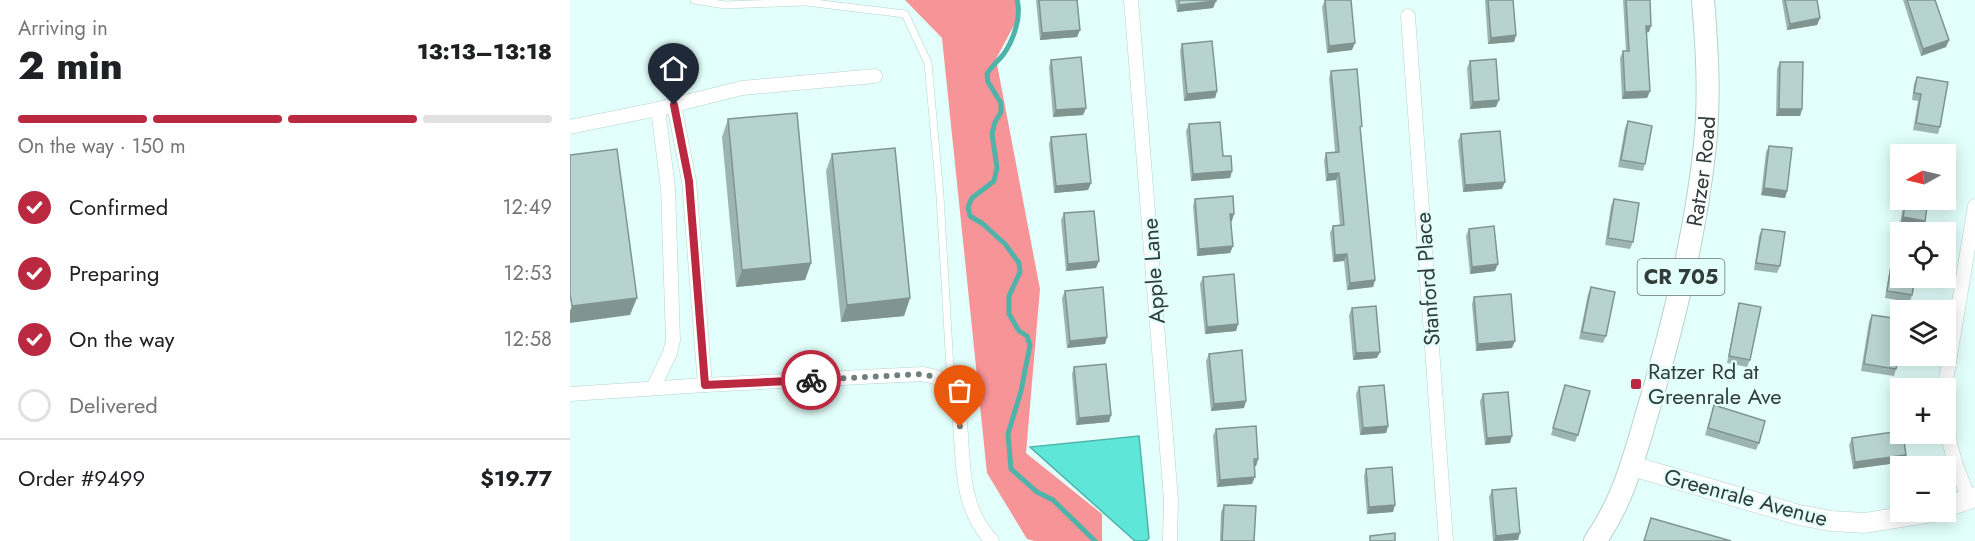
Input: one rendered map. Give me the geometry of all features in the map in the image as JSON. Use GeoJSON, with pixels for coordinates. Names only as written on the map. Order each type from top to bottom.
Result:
{"type":"FeatureCollection","features":[{"type":"Feature","properties":{"kind":"main road","name":"Ratzer Road"},"geometry":{"type":"LineString","coordinates":[[1595,541],[1619,502],[1632,466],[1668,335],[1686,258],[1705,143],[1707,65],[1703,0]]}},
{"type":"Feature","properties":{"kind":"street","name":"Apple Lane"},"geometry":{"type":"LineString","coordinates":[[1131,0],[1171,500],[1170,541]]}},
{"type":"Feature","properties":{"kind":"street","name":"Stanford Place"},"geometry":{"type":"LineString","coordinates":[[1408,16],[1446,541]]}},
{"type":"Feature","properties":{"kind":"street"},"geometry":{"type":"LineString","coordinates":[[570,127],[658,109],[742,88],[875,76]]}},
{"type":"Feature","properties":{"kind":"street"},"geometry":{"type":"LineString","coordinates":[[674,105],[689,181],[705,385]]}},
{"type":"Feature","properties":{"kind":"street"},"geometry":{"type":"LineString","coordinates":[[653,388],[670,353],[673,340],[669,275],[668,188],[658,109]]}},
{"type":"Feature","properties":{"kind":"street"},"geometry":{"type":"LineString","coordinates":[[1956,504],[1972,498],[1956,465],[1950,444],[1946,412],[1946,380],[1975,206]]}},
{"type":"Feature","properties":{"kind":"street"},"geometry":{"type":"LineString","coordinates":[[669,275],[695,272]]}},
{"type":"Feature","properties":{"kind":"street"},"geometry":{"type":"LineString","coordinates":[[570,394],[922,374],[935,376],[951,387],[957,396],[966,494],[972,512],[982,530],[992,541]]}},
{"type":"Feature","properties":{"kind":"street","name":"Greenrale Avenue"},"geometry":{"type":"LineString","coordinates":[[1632,466],[1799,515],[1831,521],[1865,523],[1890,519]]}},
{"type":"Feature","properties":{"kind":"lane"},"geometry":{"type":"LineString","coordinates":[[698,0],[725,5],[804,1],[904,14],[928,63],[940,196],[951,387]]}},
{"type":"Feature","properties":{"kind":"shaded area"},"geometry":{"type":"Polygon","coordinates":[[[905,0],[1016,0],[1019,16],[996,59],[1040,289],[1026,453],[1102,514],[1102,541],[1027,539],[987,473],[942,38],[905,0]]]}},
{"type":"Feature","properties":{"kind":"water"},"geometry":{"type":"Polygon","coordinates":[[[1139,436],[1149,538],[1146,541],[1135,541],[1030,447],[1139,436]]]}},
{"type":"Feature","properties":{"kind":"building"},"geometry":{"type":"Polygon","coordinates":[[[1039,0],[1077,0],[1080,30],[1042,33],[1039,0]]]}},
{"type":"Feature","properties":{"kind":"building"},"geometry":{"type":"Polygon","coordinates":[[[1179,0],[1216,0],[1216,1],[1179,5],[1179,0]]]}},
{"type":"Feature","properties":{"kind":"building"},"geometry":{"type":"Polygon","coordinates":[[[1325,0],[1351,0],[1355,43],[1329,46],[1325,0]]]}},
{"type":"Feature","properties":{"kind":"building"},"geometry":{"type":"Polygon","coordinates":[[[1488,0],[1513,0],[1516,35],[1491,38],[1488,0]]]}},
{"type":"Feature","properties":{"kind":"building"},"geometry":{"type":"Polygon","coordinates":[[[1626,0],[1650,0],[1651,26],[1646,26],[1650,91],[1625,92],[1623,51],[1629,51],[1626,0]]]}},
{"type":"Feature","properties":{"kind":"building"},"geometry":{"type":"Polygon","coordinates":[[[1785,0],[1817,0],[1820,18],[1790,24],[1785,0]]]}},
{"type":"Feature","properties":{"kind":"building"},"geometry":{"type":"Polygon","coordinates":[[[1907,0],[1935,0],[1949,40],[1923,49],[1907,0]]]}},
{"type":"Feature","properties":{"kind":"building"},"geometry":{"type":"Polygon","coordinates":[[[1212,41],[1217,91],[1187,94],[1182,44],[1212,41]]]}},
{"type":"Feature","properties":{"kind":"building"},"geometry":{"type":"Polygon","coordinates":[[[1081,57],[1086,108],[1056,110],[1051,60],[1081,57]]]}},
{"type":"Feature","properties":{"kind":"building"},"geometry":{"type":"Polygon","coordinates":[[[1496,59],[1499,100],[1473,102],[1470,61],[1496,59]]]}},
{"type":"Feature","properties":{"kind":"building"},"geometry":{"type":"Polygon","coordinates":[[[1780,62],[1803,62],[1802,109],[1779,109],[1780,62]]]}},
{"type":"Feature","properties":{"kind":"building"},"geometry":{"type":"Polygon","coordinates":[[[1357,69],[1362,126],[1360,127],[1375,280],[1350,283],[1347,254],[1335,255],[1333,226],[1344,225],[1339,173],[1328,174],[1326,153],[1339,152],[1331,71],[1357,69]]]}},
{"type":"Feature","properties":{"kind":"building"},"geometry":{"type":"Polygon","coordinates":[[[1917,77],[1948,82],[1940,127],[1916,123],[1921,94],[1914,93],[1917,77]]]}},
{"type":"Feature","properties":{"kind":"building"},"geometry":{"type":"Polygon","coordinates":[[[797,113],[811,263],[742,270],[728,119],[797,113]]]}},
{"type":"Feature","properties":{"kind":"building"},"geometry":{"type":"Polygon","coordinates":[[[1628,121],[1652,126],[1645,164],[1621,160],[1628,121]]]}},
{"type":"Feature","properties":{"kind":"building"},"geometry":{"type":"Polygon","coordinates":[[[1220,122],[1223,156],[1231,156],[1232,171],[1193,174],[1189,124],[1220,122]]]}},
{"type":"Feature","properties":{"kind":"building"},"geometry":{"type":"Polygon","coordinates":[[[1500,131],[1505,182],[1465,185],[1461,134],[1500,131]]]}},
{"type":"Feature","properties":{"kind":"building"},"geometry":{"type":"Polygon","coordinates":[[[1086,134],[1091,183],[1056,186],[1051,137],[1086,134]]]}},
{"type":"Feature","properties":{"kind":"building"},"geometry":{"type":"Polygon","coordinates":[[[1769,146],[1792,148],[1787,191],[1764,188],[1769,146]]]}},
{"type":"Feature","properties":{"kind":"building"},"geometry":{"type":"Polygon","coordinates":[[[895,148],[910,298],[847,305],[832,154],[895,148]]]}},
{"type":"Feature","properties":{"kind":"building"},"geometry":{"type":"Polygon","coordinates":[[[617,149],[637,298],[572,306],[570,294],[570,155],[617,149]]]}},
{"type":"Feature","properties":{"kind":"building"},"geometry":{"type":"Polygon","coordinates":[[[1233,196],[1234,214],[1230,214],[1233,246],[1199,249],[1195,199],[1233,196]]]}},
{"type":"Feature","properties":{"kind":"building"},"geometry":{"type":"Polygon","coordinates":[[[1614,199],[1639,203],[1633,242],[1608,238],[1614,199]]]}},
{"type":"Feature","properties":{"kind":"building"},"geometry":{"type":"Polygon","coordinates":[[[1904,210],[1927,210],[1925,221],[1903,217],[1904,210]]]}},
{"type":"Feature","properties":{"kind":"building"},"geometry":{"type":"Polygon","coordinates":[[[1094,211],[1099,261],[1068,264],[1064,213],[1094,211]]]}},
{"type":"Feature","properties":{"kind":"building"},"geometry":{"type":"Polygon","coordinates":[[[1494,226],[1498,264],[1472,267],[1469,229],[1494,226]]]}},
{"type":"Feature","properties":{"kind":"building"},"geometry":{"type":"Polygon","coordinates":[[[1762,229],[1785,232],[1780,266],[1756,263],[1762,229]]]}},
{"type":"Feature","properties":{"kind":"building"},"geometry":{"type":"Polygon","coordinates":[[[1890,273],[1890,288],[1913,288],[1912,295],[1887,291],[1890,273]]]}},
{"type":"Feature","properties":{"kind":"building"},"geometry":{"type":"Polygon","coordinates":[[[1234,274],[1238,324],[1207,327],[1203,277],[1234,274]]]}},
{"type":"Feature","properties":{"kind":"building"},"geometry":{"type":"Polygon","coordinates":[[[1103,287],[1107,337],[1070,341],[1065,291],[1103,287]]]}},
{"type":"Feature","properties":{"kind":"building"},"geometry":{"type":"Polygon","coordinates":[[[1591,287],[1615,292],[1606,336],[1582,332],[1591,287]]]}},
{"type":"Feature","properties":{"kind":"building"},"geometry":{"type":"Polygon","coordinates":[[[1511,294],[1515,341],[1478,344],[1474,297],[1511,294]]]}},
{"type":"Feature","properties":{"kind":"building"},"geometry":{"type":"Polygon","coordinates":[[[1739,303],[1761,307],[1750,360],[1729,356],[1739,303]]]}},
{"type":"Feature","properties":{"kind":"building"},"geometry":{"type":"Polygon","coordinates":[[[1376,306],[1380,352],[1356,353],[1352,308],[1376,306]]]}},
{"type":"Feature","properties":{"kind":"building"},"geometry":{"type":"Polygon","coordinates":[[[1872,315],[1890,318],[1890,366],[1896,366],[1896,369],[1864,364],[1872,315]]]}},
{"type":"Feature","properties":{"kind":"building"},"geometry":{"type":"Polygon","coordinates":[[[1242,350],[1246,401],[1214,404],[1209,354],[1242,350]]]}},
{"type":"Feature","properties":{"kind":"building"},"geometry":{"type":"Polygon","coordinates":[[[1106,364],[1111,415],[1079,418],[1074,367],[1106,364]]]}},
{"type":"Feature","properties":{"kind":"building"},"geometry":{"type":"Polygon","coordinates":[[[1384,385],[1388,426],[1363,428],[1359,387],[1384,385]]]}},
{"type":"Feature","properties":{"kind":"building"},"geometry":{"type":"Polygon","coordinates":[[[1565,385],[1590,391],[1578,435],[1553,428],[1565,385]]]}},
{"type":"Feature","properties":{"kind":"building"},"geometry":{"type":"Polygon","coordinates":[[[1508,392],[1512,436],[1487,438],[1483,394],[1508,392]]]}},
{"type":"Feature","properties":{"kind":"building"},"geometry":{"type":"Polygon","coordinates":[[[1714,405],[1765,421],[1759,443],[1708,428],[1714,405]]]}},
{"type":"Feature","properties":{"kind":"building"},"geometry":{"type":"Polygon","coordinates":[[[1256,426],[1258,459],[1254,459],[1255,477],[1220,480],[1216,429],[1256,426]]]}},
{"type":"Feature","properties":{"kind":"building"},"geometry":{"type":"Polygon","coordinates":[[[1890,432],[1890,444],[1904,444],[1906,455],[1855,462],[1852,438],[1890,432]]]}},
{"type":"Feature","properties":{"kind":"building"},"geometry":{"type":"Polygon","coordinates":[[[1392,467],[1395,505],[1369,507],[1366,469],[1392,467]]]}},
{"type":"Feature","properties":{"kind":"building"},"geometry":{"type":"Polygon","coordinates":[[[1516,488],[1520,533],[1496,536],[1492,490],[1516,488]]]}},
{"type":"Feature","properties":{"kind":"building"},"geometry":{"type":"Polygon","coordinates":[[[1224,505],[1256,506],[1254,541],[1222,541],[1224,505]]]}},
{"type":"Feature","properties":{"kind":"building"},"geometry":{"type":"Polygon","coordinates":[[[1651,518],[1731,541],[1644,541],[1651,518]]]}},
{"type":"Feature","properties":{"kind":"building"},"geometry":{"type":"Polygon","coordinates":[[[1395,533],[1395,541],[1370,541],[1370,536],[1395,533]]]}},
{"type":"Feature","properties":{"kind":"waterway"},"geometry":{"type":"LineString","coordinates":[[1017,0],[1018,14],[1013,36],[1003,55],[987,74],[988,82],[1001,103],[1001,112],[992,134],[997,168],[994,181],[972,198],[968,207],[970,216],[983,224],[1005,244],[1019,263],[1020,272],[1009,296],[1009,314],[1019,331],[1027,336],[1030,345],[1021,391],[1008,434],[1011,469],[1037,492],[1053,500],[1095,541]]}},
{"type":"Feature","properties":{"kind":"way so far"},"geometry":{"type":"LineString","coordinates":[[811,380],[922,374],[935,376],[946,382],[957,396],[960,427]]}},
{"type":"Feature","properties":{"kind":"place","name":"Ratzer Rd at Greenrale Ave"},"geometry":{"type":"Point","coordinates":[1636,384]}},
{"type":"Feature","properties":{"kind":"route"},"geometry":{"type":"LineString","coordinates":[[674,105],[689,181],[705,385],[811,380]]}}]}
